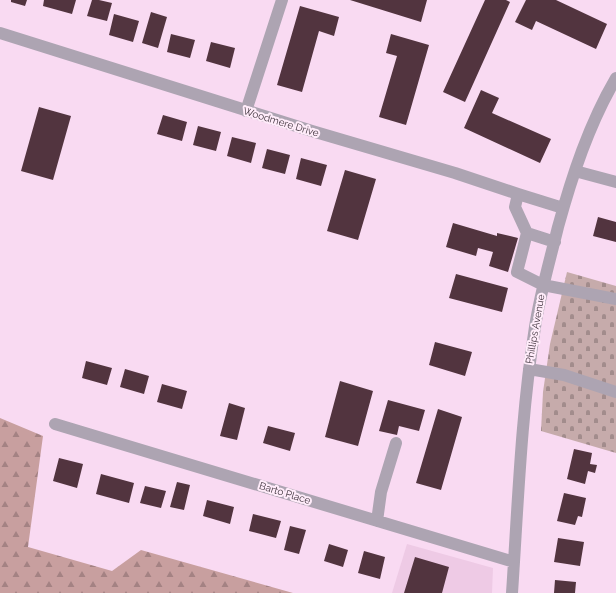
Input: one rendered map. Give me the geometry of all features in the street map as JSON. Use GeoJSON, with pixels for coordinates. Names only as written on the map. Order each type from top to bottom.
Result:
{"type":"FeatureCollection","features":[{"type":"Feature","properties":{"kind":"street"},"geometry":{"type":"LineString","coordinates":[[246,111],[282,0]]}},
{"type":"Feature","properties":{"kind":"street","name":"Woodmere Drive"},"geometry":{"type":"LineString","coordinates":[[0,32],[246,111],[455,173],[563,208]]}},
{"type":"Feature","properties":{"kind":"street","name":"Phillips Avenue"},"geometry":{"type":"LineString","coordinates":[[512,593],[524,408],[528,369],[537,314],[563,208],[575,171],[594,122],[616,78]]}},
{"type":"Feature","properties":{"kind":"street"},"geometry":{"type":"LineString","coordinates":[[575,171],[616,182]]}},
{"type":"Feature","properties":{"kind":"street"},"geometry":{"type":"LineString","coordinates":[[518,194],[514,207],[527,233],[517,272],[544,285],[616,299]]}},
{"type":"Feature","properties":{"kind":"street"},"geometry":{"type":"LineString","coordinates":[[527,233],[554,242]]}},
{"type":"Feature","properties":{"kind":"street"},"geometry":{"type":"LineString","coordinates":[[528,369],[564,375],[616,392]]}},
{"type":"Feature","properties":{"kind":"street","name":"Barto Place"},"geometry":{"type":"LineString","coordinates":[[56,424],[514,562]]}},
{"type":"Feature","properties":{"kind":"street"},"geometry":{"type":"LineString","coordinates":[[376,521],[381,492],[396,443]]}},
{"type":"Feature","properties":{"kind":"shaded area"},"geometry":{"type":"Polygon","coordinates":[[[407,544],[493,568],[492,593],[392,593],[407,544]]]}},
{"type":"Feature","properties":{"kind":"green space"},"geometry":{"type":"Polygon","coordinates":[[[567,272],[616,286],[616,453],[541,431],[543,392],[550,344],[567,272]]]}},
{"type":"Feature","properties":{"kind":"green space"},"geometry":{"type":"Polygon","coordinates":[[[0,418],[43,436],[28,547],[112,571],[141,550],[293,593],[0,593],[0,418]]]}},
{"type":"Feature","properties":{"kind":"building"},"geometry":{"type":"Polygon","coordinates":[[[11,0],[27,0],[25,6],[11,2],[11,0]]]}},
{"type":"Feature","properties":{"kind":"building"},"geometry":{"type":"Polygon","coordinates":[[[44,0],[76,0],[72,14],[43,6],[44,0]]]}},
{"type":"Feature","properties":{"kind":"building"},"geometry":{"type":"Polygon","coordinates":[[[92,0],[112,3],[107,21],[87,16],[92,0]]]}},
{"type":"Feature","properties":{"kind":"building"},"geometry":{"type":"Polygon","coordinates":[[[350,0],[427,0],[421,22],[350,0]]]}},
{"type":"Feature","properties":{"kind":"building"},"geometry":{"type":"Polygon","coordinates":[[[485,0],[506,0],[510,2],[465,102],[443,92],[485,0]]]}},
{"type":"Feature","properties":{"kind":"building"},"geometry":{"type":"Polygon","coordinates":[[[526,0],[556,0],[607,24],[596,49],[536,21],[532,30],[515,22],[526,0]]]}},
{"type":"Feature","properties":{"kind":"building"},"geometry":{"type":"Polygon","coordinates":[[[300,6],[339,17],[334,36],[319,31],[302,92],[277,85],[300,6]]]}},
{"type":"Feature","properties":{"kind":"building"},"geometry":{"type":"Polygon","coordinates":[[[151,12],[167,17],[158,48],[142,43],[151,12]]]}},
{"type":"Feature","properties":{"kind":"building"},"geometry":{"type":"Polygon","coordinates":[[[114,14],[139,21],[133,42],[109,35],[114,14]]]}},
{"type":"Feature","properties":{"kind":"building"},"geometry":{"type":"Polygon","coordinates":[[[171,34],[195,40],[190,58],[167,52],[171,34]]]}},
{"type":"Feature","properties":{"kind":"building"},"geometry":{"type":"Polygon","coordinates":[[[391,34],[429,45],[406,125],[379,117],[397,56],[386,53],[391,34]]]}},
{"type":"Feature","properties":{"kind":"building"},"geometry":{"type":"Polygon","coordinates":[[[211,42],[235,48],[230,68],[206,61],[211,42]]]}},
{"type":"Feature","properties":{"kind":"building"},"geometry":{"type":"Polygon","coordinates":[[[481,90],[499,98],[492,113],[551,139],[540,163],[464,128],[481,90]]]}},
{"type":"Feature","properties":{"kind":"building"},"geometry":{"type":"Polygon","coordinates":[[[39,107],[71,116],[53,180],[21,171],[39,107]]]}},
{"type":"Feature","properties":{"kind":"building"},"geometry":{"type":"Polygon","coordinates":[[[163,115],[187,122],[182,141],[157,134],[163,115]]]}},
{"type":"Feature","properties":{"kind":"building"},"geometry":{"type":"Polygon","coordinates":[[[198,126],[221,132],[216,151],[193,145],[198,126]]]}},
{"type":"Feature","properties":{"kind":"building"},"geometry":{"type":"Polygon","coordinates":[[[232,137],[256,143],[251,163],[227,156],[232,137]]]}},
{"type":"Feature","properties":{"kind":"building"},"geometry":{"type":"Polygon","coordinates":[[[267,149],[290,155],[285,174],[262,168],[267,149]]]}},
{"type":"Feature","properties":{"kind":"building"},"geometry":{"type":"Polygon","coordinates":[[[301,158],[327,165],[321,186],[296,179],[301,158]]]}},
{"type":"Feature","properties":{"kind":"building"},"geometry":{"type":"Polygon","coordinates":[[[345,170],[376,179],[358,240],[327,231],[345,170]]]}},
{"type":"Feature","properties":{"kind":"building"},"geometry":{"type":"Polygon","coordinates":[[[598,217],[616,222],[616,242],[593,236],[598,217]]]}},
{"type":"Feature","properties":{"kind":"building"},"geometry":{"type":"Polygon","coordinates":[[[453,223],[497,236],[497,233],[518,238],[508,272],[489,266],[493,252],[478,248],[476,256],[446,247],[453,223]]]}},
{"type":"Feature","properties":{"kind":"building"},"geometry":{"type":"Polygon","coordinates":[[[456,274],[508,288],[502,312],[449,298],[456,274]]]}},
{"type":"Feature","properties":{"kind":"building"},"geometry":{"type":"Polygon","coordinates":[[[435,342],[472,352],[465,376],[429,365],[435,342]]]}},
{"type":"Feature","properties":{"kind":"building"},"geometry":{"type":"Polygon","coordinates":[[[86,361],[112,368],[107,385],[82,378],[86,361]]]}},
{"type":"Feature","properties":{"kind":"building"},"geometry":{"type":"Polygon","coordinates":[[[125,369],[149,376],[144,394],[120,387],[125,369]]]}},
{"type":"Feature","properties":{"kind":"building"},"geometry":{"type":"Polygon","coordinates":[[[340,381],[373,391],[358,446],[325,437],[340,381]]]}},
{"type":"Feature","properties":{"kind":"building"},"geometry":{"type":"Polygon","coordinates":[[[162,384],[187,391],[182,409],[157,402],[162,384]]]}},
{"type":"Feature","properties":{"kind":"building"},"geometry":{"type":"Polygon","coordinates":[[[388,400],[425,410],[419,431],[399,426],[397,435],[379,431],[388,400]]]}},
{"type":"Feature","properties":{"kind":"building"},"geometry":{"type":"Polygon","coordinates":[[[229,403],[245,408],[237,440],[220,436],[229,403]]]}},
{"type":"Feature","properties":{"kind":"building"},"geometry":{"type":"Polygon","coordinates":[[[438,409],[462,417],[441,490],[416,483],[438,409]]]}},
{"type":"Feature","properties":{"kind":"building"},"geometry":{"type":"Polygon","coordinates":[[[268,426],[295,433],[290,451],[263,443],[268,426]]]}},
{"type":"Feature","properties":{"kind":"building"},"geometry":{"type":"Polygon","coordinates":[[[574,449],[592,453],[590,464],[597,465],[595,473],[588,471],[585,484],[567,479],[574,449]]]}},
{"type":"Feature","properties":{"kind":"building"},"geometry":{"type":"Polygon","coordinates":[[[59,458],[83,464],[77,488],[53,481],[59,458]]]}},
{"type":"Feature","properties":{"kind":"building"},"geometry":{"type":"Polygon","coordinates":[[[101,474],[134,483],[129,503],[96,494],[101,474]]]}},
{"type":"Feature","properties":{"kind":"building"},"geometry":{"type":"Polygon","coordinates":[[[177,482],[190,485],[184,510],[170,507],[177,482]]]}},
{"type":"Feature","properties":{"kind":"building"},"geometry":{"type":"Polygon","coordinates":[[[145,486],[166,491],[161,508],[140,503],[145,486]]]}},
{"type":"Feature","properties":{"kind":"building"},"geometry":{"type":"Polygon","coordinates":[[[564,493],[586,498],[582,517],[578,516],[575,525],[557,521],[564,493]]]}},
{"type":"Feature","properties":{"kind":"building"},"geometry":{"type":"Polygon","coordinates":[[[207,500],[234,507],[230,524],[203,516],[207,500]]]}},
{"type":"Feature","properties":{"kind":"building"},"geometry":{"type":"Polygon","coordinates":[[[253,514],[281,521],[276,538],[249,531],[253,514]]]}},
{"type":"Feature","properties":{"kind":"building"},"geometry":{"type":"Polygon","coordinates":[[[290,526],[306,530],[299,554],[284,550],[290,526]]]}},
{"type":"Feature","properties":{"kind":"building"},"geometry":{"type":"Polygon","coordinates":[[[558,538],[584,542],[580,566],[554,562],[558,538]]]}},
{"type":"Feature","properties":{"kind":"building"},"geometry":{"type":"Polygon","coordinates":[[[329,544],[348,550],[343,567],[324,561],[329,544]]]}},
{"type":"Feature","properties":{"kind":"building"},"geometry":{"type":"Polygon","coordinates":[[[364,551],[385,557],[380,579],[358,573],[364,551]]]}},
{"type":"Feature","properties":{"kind":"building"},"geometry":{"type":"Polygon","coordinates":[[[415,557],[449,567],[442,593],[404,593],[415,557]]]}},
{"type":"Feature","properties":{"kind":"building"},"geometry":{"type":"Polygon","coordinates":[[[555,580],[576,582],[575,593],[554,593],[555,580]]]}}]}
